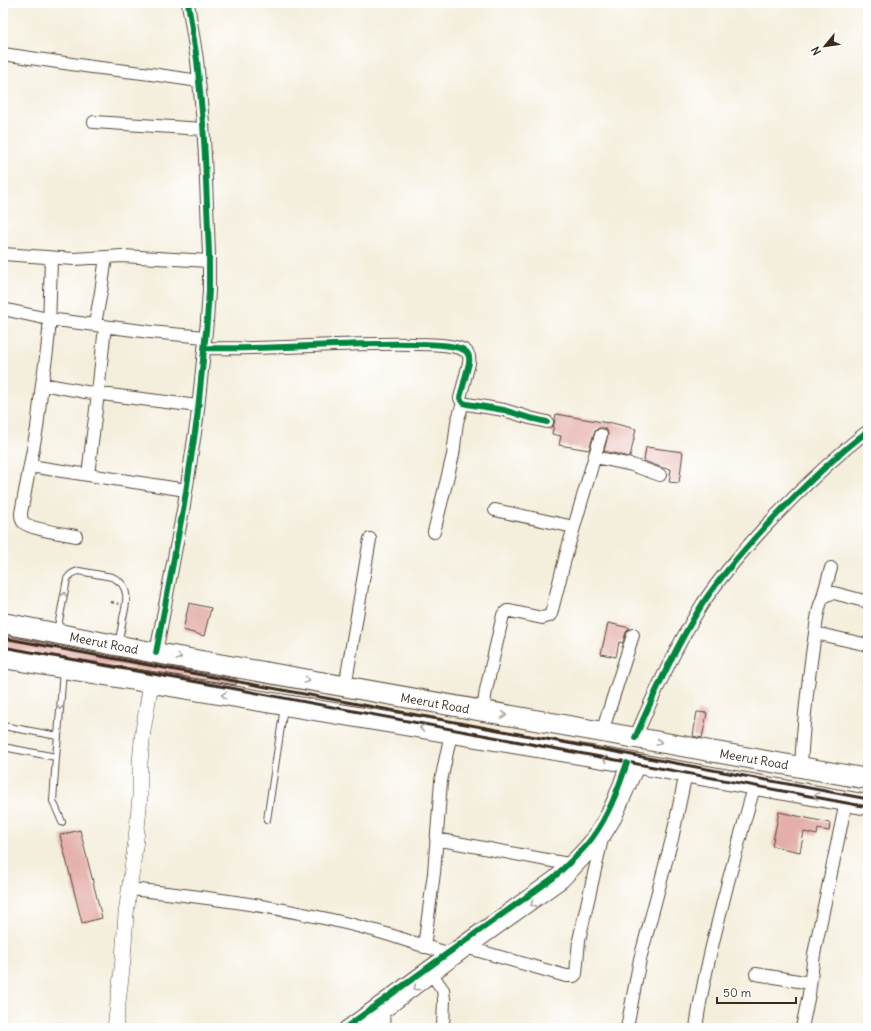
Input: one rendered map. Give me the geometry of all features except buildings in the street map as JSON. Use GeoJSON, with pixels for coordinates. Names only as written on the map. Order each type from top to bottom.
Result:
{"type":"FeatureCollection","features":[{"type":"Feature","properties":{"kind":"highway","name":"Meerut Road"},"geometry":{"type":"LineString","coordinates":[[3,623],[254,671],[868,779]]}},
{"type":"Feature","properties":{"kind":"highway"},"geometry":{"type":"LineString","coordinates":[[3,658],[686,773],[868,806]]}},
{"type":"Feature","properties":{"kind":"highway"},"geometry":{"type":"LineString","coordinates":[[248,699],[254,671]]}},
{"type":"Feature","properties":{"kind":"street"},"geometry":{"type":"LineString","coordinates":[[156,653],[178,541],[186,490],[198,406],[209,290],[203,129],[199,81],[188,3]]}},
{"type":"Feature","properties":{"kind":"street"},"geometry":{"type":"LineString","coordinates":[[3,54],[199,81]]}},
{"type":"Feature","properties":{"kind":"street"},"geometry":{"type":"LineString","coordinates":[[94,122],[203,129]]}},
{"type":"Feature","properties":{"kind":"street"},"geometry":{"type":"LineString","coordinates":[[3,254],[81,259],[122,256],[209,260]]}},
{"type":"Feature","properties":{"kind":"street"},"geometry":{"type":"LineString","coordinates":[[88,475],[98,393],[101,292],[106,257]]}},
{"type":"Feature","properties":{"kind":"street"},"geometry":{"type":"LineString","coordinates":[[51,258],[48,351],[42,384],[37,428],[21,518],[26,525],[33,528],[76,536]]}},
{"type":"Feature","properties":{"kind":"street"},"geometry":{"type":"LineString","coordinates":[[3,309],[50,319],[150,332],[205,343],[255,348],[343,344],[436,345],[460,348],[468,353],[470,357],[460,398],[463,403],[508,411],[547,422]]}},
{"type":"Feature","properties":{"kind":"street"},"geometry":{"type":"LineString","coordinates":[[42,384],[198,406]]}},
{"type":"Feature","properties":{"kind":"street"},"geometry":{"type":"LineString","coordinates":[[434,532],[453,455],[456,422],[463,403]]}},
{"type":"Feature","properties":{"kind":"street"},"geometry":{"type":"LineString","coordinates":[[634,738],[670,660],[704,602],[718,583],[754,539],[784,507],[835,457],[868,430]]}},
{"type":"Feature","properties":{"kind":"street"},"geometry":{"type":"LineString","coordinates":[[483,711],[503,615],[507,611],[542,618],[549,616],[553,610],[559,581],[601,435]]}},
{"type":"Feature","properties":{"kind":"street"},"geometry":{"type":"LineString","coordinates":[[595,457],[632,465],[660,475]]}},
{"type":"Feature","properties":{"kind":"street"},"geometry":{"type":"LineString","coordinates":[[30,466],[186,490]]}},
{"type":"Feature","properties":{"kind":"street"},"geometry":{"type":"LineString","coordinates":[[495,510],[574,527]]}},
{"type":"Feature","properties":{"kind":"street"},"geometry":{"type":"LineString","coordinates":[[345,687],[370,540]]}},
{"type":"Feature","properties":{"kind":"street"},"geometry":{"type":"LineString","coordinates":[[801,767],[806,703],[815,633],[831,568]]}},
{"type":"Feature","properties":{"kind":"street"},"geometry":{"type":"LineString","coordinates":[[822,600],[828,594],[834,593],[868,602]]}},
{"type":"Feature","properties":{"kind":"street"},"geometry":{"type":"LineString","coordinates":[[815,633],[868,645]]}},
{"type":"Feature","properties":{"kind":"street"},"geometry":{"type":"LineString","coordinates":[[602,732],[633,635]]}},
{"type":"Feature","properties":{"kind":"street"},"geometry":{"type":"LineString","coordinates":[[115,1028],[126,914],[140,797],[140,762],[143,731],[151,683]]}},
{"type":"Feature","properties":{"kind":"street"},"geometry":{"type":"LineString","coordinates":[[424,947],[434,873],[441,781],[451,733]]}},
{"type":"Feature","properties":{"kind":"street"},"geometry":{"type":"LineString","coordinates":[[345,1028],[379,1017],[448,953],[497,923],[533,904],[563,881],[602,840],[615,819],[633,764]]}},
{"type":"Feature","properties":{"kind":"street"},"geometry":{"type":"LineString","coordinates":[[364,1028],[469,948],[568,864],[592,838],[605,818],[633,764]]}},
{"type":"Feature","properties":{"kind":"street"},"geometry":{"type":"LineString","coordinates":[[627,1028],[640,959],[672,839],[686,773]]}},
{"type":"Feature","properties":{"kind":"street"},"geometry":{"type":"LineString","coordinates":[[696,1028],[714,938],[740,836],[755,785]]}},
{"type":"Feature","properties":{"kind":"street"},"geometry":{"type":"LineString","coordinates":[[802,1028],[815,948],[846,802]]}},
{"type":"Feature","properties":{"kind":"street"},"geometry":{"type":"LineString","coordinates":[[436,840],[568,864]]}},
{"type":"Feature","properties":{"kind":"street"},"geometry":{"type":"LineString","coordinates":[[469,948],[566,976],[574,976],[576,974],[579,940],[597,856],[602,840]]}},
{"type":"Feature","properties":{"kind":"street"},"geometry":{"type":"LineString","coordinates":[[130,889],[196,896],[304,914],[377,932],[448,953]]}},
{"type":"Feature","properties":{"kind":"street"},"geometry":{"type":"LineString","coordinates":[[756,974],[810,983]]}},
{"type":"Feature","properties":{"kind":"street"},"geometry":{"type":"LineString","coordinates":[[433,976],[443,990],[443,1028]]}},
{"type":"Feature","properties":{"kind":"lane"},"geometry":{"type":"LineString","coordinates":[[57,634],[69,575],[79,571],[112,577],[117,579],[122,584],[126,591],[127,598],[118,646]]}},
{"type":"Feature","properties":{"kind":"lane"},"geometry":{"type":"LineString","coordinates":[[62,822],[53,801],[63,668]]}},
{"type":"Feature","properties":{"kind":"lane"},"geometry":{"type":"LineString","coordinates":[[267,820],[284,705]]}},
{"type":"Feature","properties":{"kind":"lane"},"geometry":{"type":"LineString","coordinates":[[3,726],[58,736]]}},
{"type":"Feature","properties":{"kind":"lane"},"geometry":{"type":"LineString","coordinates":[[3,747],[56,757]]}},
{"type":"Feature","properties":{"kind":"railway"},"geometry":{"type":"LineString","coordinates":[[3,638],[868,799]]}},
{"type":"Feature","properties":{"kind":"railway"},"geometry":{"type":"LineString","coordinates":[[3,647],[868,807]]}},
{"type":"Feature","properties":{"kind":"cycle path"},"geometry":{"type":"LineString","coordinates":[[156,653],[184,505],[197,419],[209,290],[209,253],[203,123],[197,60],[188,3]]}},
{"type":"Feature","properties":{"kind":"cycle path"},"geometry":{"type":"LineString","coordinates":[[205,348],[389,344],[447,345],[464,350],[467,352],[469,357],[469,363],[460,398],[462,402],[504,410],[547,422]]}},
{"type":"Feature","properties":{"kind":"cycle path"},"geometry":{"type":"LineString","coordinates":[[635,738],[675,652],[693,619],[717,583],[732,564],[789,502],[827,465],[868,431]]}},
{"type":"Feature","properties":{"kind":"cycle path"},"geometry":{"type":"LineString","coordinates":[[345,1028],[553,878],[579,854],[598,829],[608,811],[627,763]]}}]}
